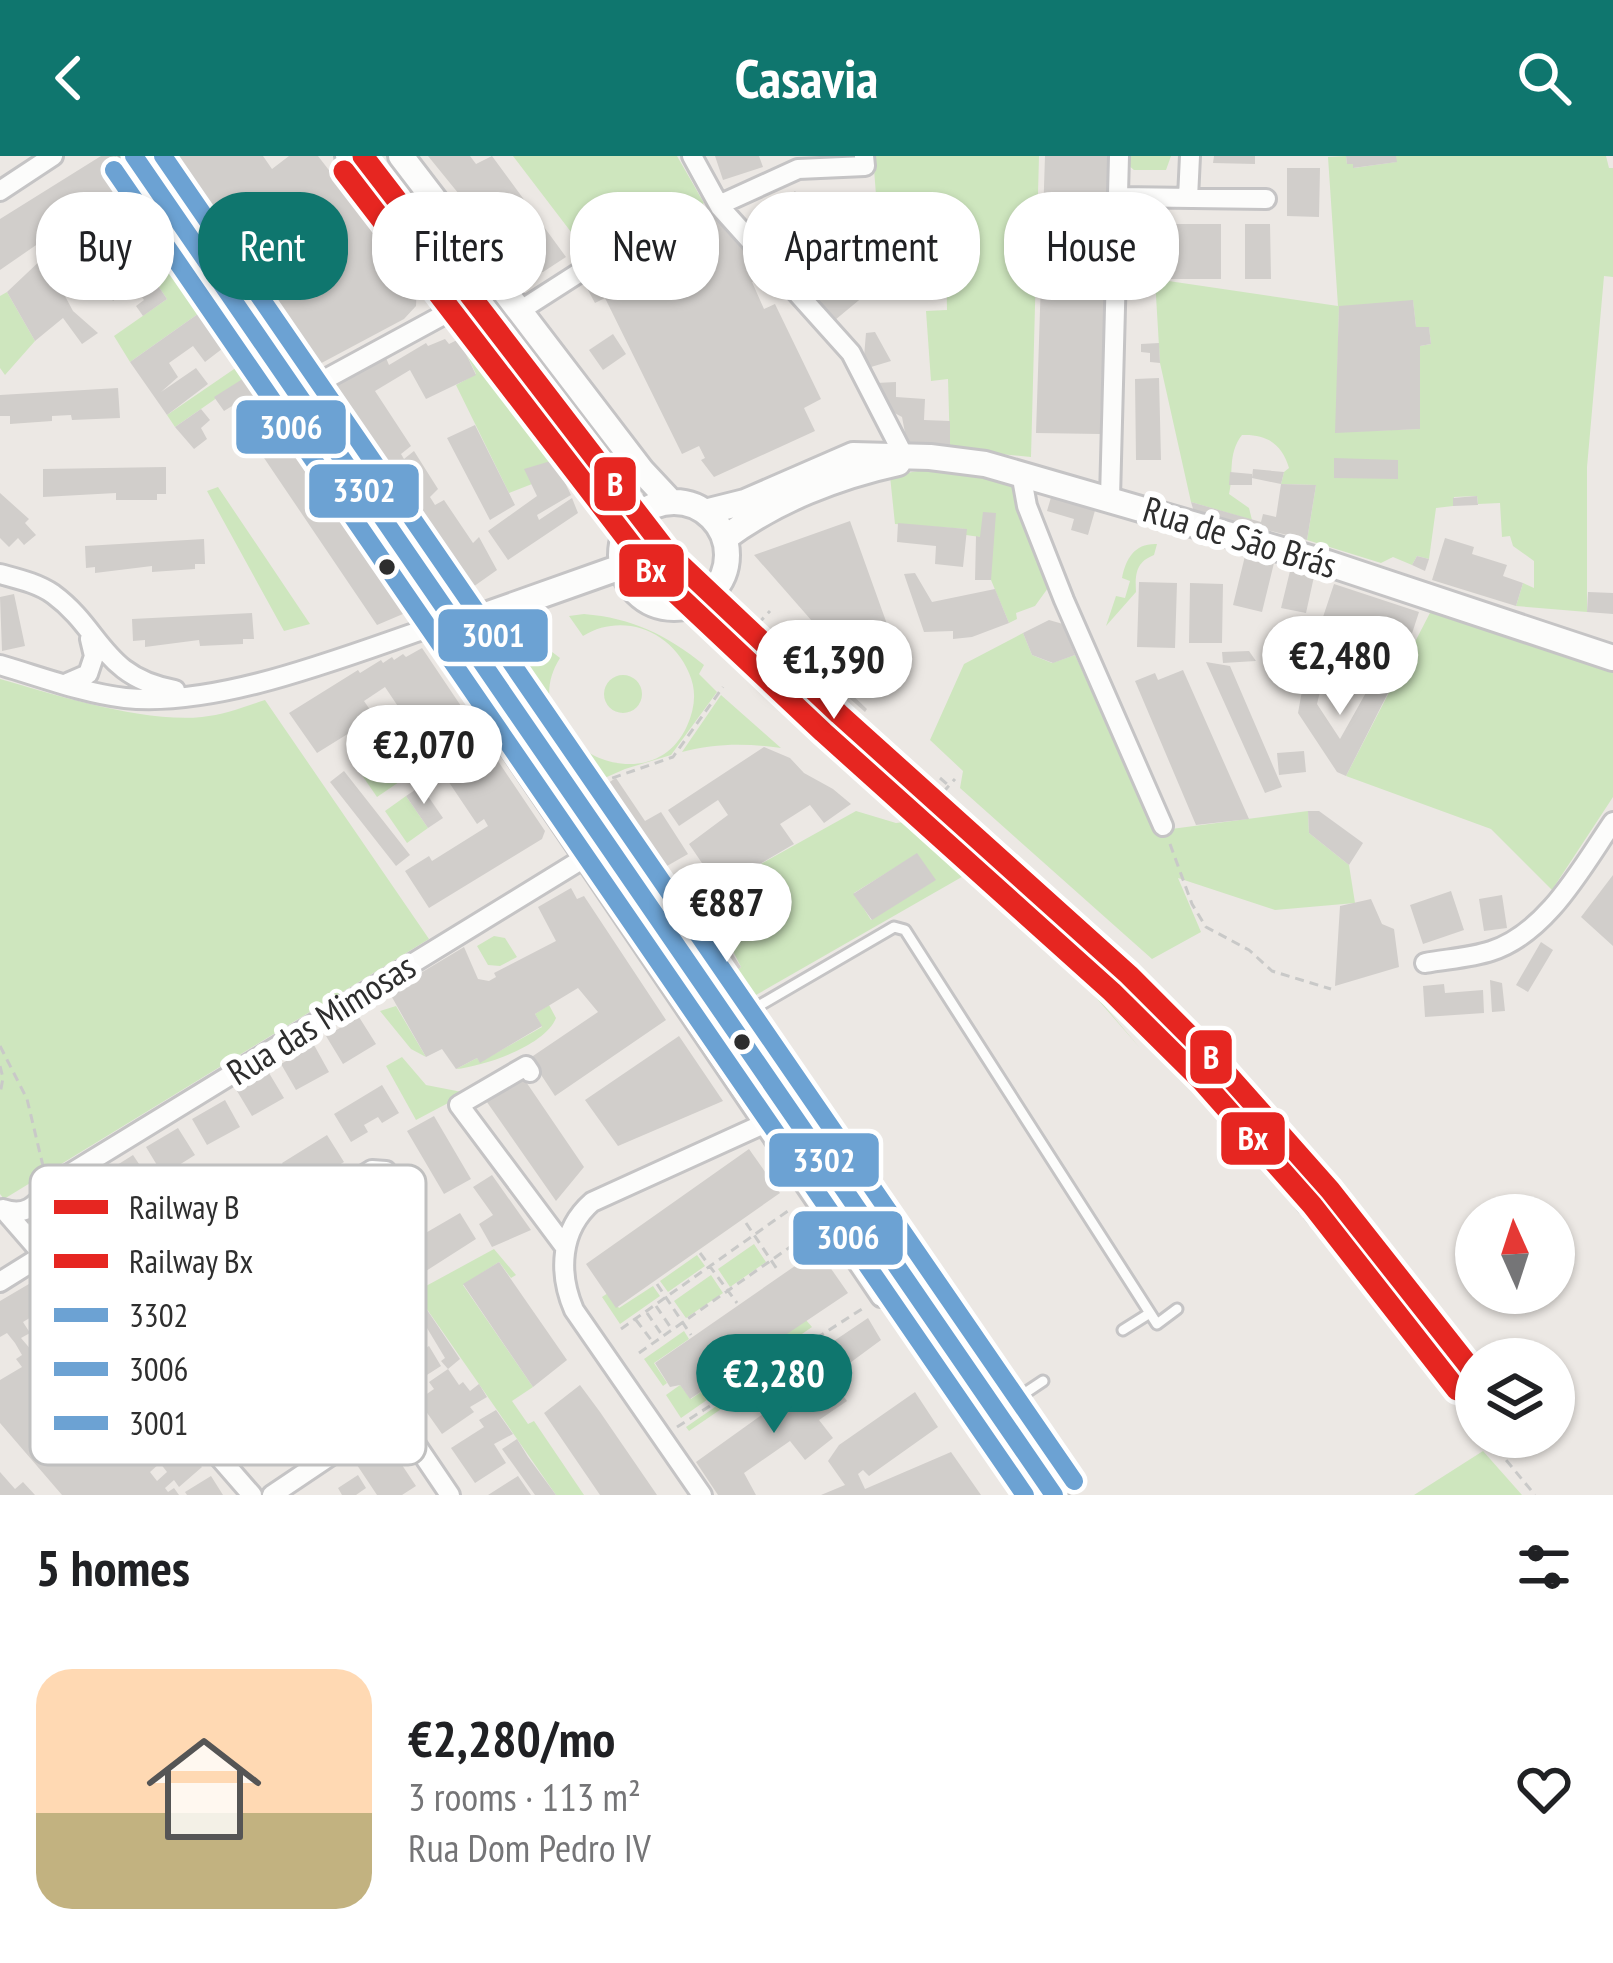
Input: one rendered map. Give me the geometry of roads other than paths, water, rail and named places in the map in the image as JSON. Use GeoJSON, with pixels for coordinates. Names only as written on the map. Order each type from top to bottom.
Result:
{"type":"FeatureCollection","features":[{"type":"Feature","properties":{"kind":"main road"},"geometry":{"type":"LineString","coordinates":[[134,156],[298,394],[440,624],[608,843],[1054,1495]]}},
{"type":"Feature","properties":{"kind":"street"},"geometry":{"type":"LineString","coordinates":[[0,191],[53,156]]}},
{"type":"Feature","properties":{"kind":"street"},"geometry":{"type":"LineString","coordinates":[[0,665],[125,698],[199,694],[298,671],[440,624],[480,616],[621,556],[637,517],[670,502],[706,512],[725,538],[727,566],[718,586],[699,603],[685,608],[668,609],[638,595],[621,556],[618,520],[345,156]]}},
{"type":"Feature","properties":{"kind":"street"},"geometry":{"type":"LineString","coordinates":[[401,156],[670,502]]}},
{"type":"Feature","properties":{"kind":"street"},"geometry":{"type":"LineString","coordinates":[[692,156],[712,192]]}},
{"type":"Feature","properties":{"kind":"street"},"geometry":{"type":"LineString","coordinates":[[864,156],[865,166],[799,169],[719,205],[851,353],[896,455]]}},
{"type":"Feature","properties":{"kind":"street"},"geometry":{"type":"LineString","coordinates":[[1119,156],[1119,192]]}},
{"type":"Feature","properties":{"kind":"street"},"geometry":{"type":"LineString","coordinates":[[1188,198],[1190,156]]}},
{"type":"Feature","properties":{"kind":"street"},"geometry":{"type":"LineString","coordinates":[[1179,198],[1266,199]]}},
{"type":"Feature","properties":{"kind":"street"},"geometry":{"type":"LineString","coordinates":[[520,310],[570,278]]}},
{"type":"Feature","properties":{"kind":"street"},"geometry":{"type":"LineString","coordinates":[[1110,498],[1116,300]]}},
{"type":"Feature","properties":{"kind":"street"},"geometry":{"type":"LineString","coordinates":[[298,394],[458,308]]}},
{"type":"Feature","properties":{"kind":"street","name":"Rua de São Brás"},"geometry":{"type":"LineString","coordinates":[[706,512],[745,502],[842,458],[930,457],[1021,473],[1110,498],[1406,587],[1613,658]]}},
{"type":"Feature","properties":{"kind":"street","name":"Rua de São Brás"},"geometry":{"type":"LineString","coordinates":[[725,538],[754,516],[843,479],[930,457]]}},
{"type":"Feature","properties":{"kind":"street"},"geometry":{"type":"LineString","coordinates":[[1021,473],[1027,506],[1064,600],[1163,826]]}},
{"type":"Feature","properties":{"kind":"street"},"geometry":{"type":"LineString","coordinates":[[0,574],[49,592],[118,665],[146,684],[199,694]]}},
{"type":"Feature","properties":{"kind":"street"},"geometry":{"type":"LineString","coordinates":[[440,624],[583,858],[880,1297]]}},
{"type":"Feature","properties":{"kind":"street"},"geometry":{"type":"LineString","coordinates":[[65,684],[77,682],[90,669],[94,656],[88,634]]}},
{"type":"Feature","properties":{"kind":"street"},"geometry":{"type":"LineString","coordinates":[[1425,963],[1490,951],[1512,941],[1565,892],[1611,831]]}},
{"type":"Feature","properties":{"kind":"street","name":"Rua das Mimosas"},"geometry":{"type":"LineString","coordinates":[[94,1165],[608,843]]}},
{"type":"Feature","properties":{"kind":"street"},"geometry":{"type":"LineString","coordinates":[[530,1072],[526,1066],[459,1105],[566,1246]]}},
{"type":"Feature","properties":{"kind":"street"},"geometry":{"type":"LineString","coordinates":[[702,1495],[574,1310],[565,1279],[566,1246],[574,1221],[592,1202],[792,1112]]}},
{"type":"Feature","properties":{"kind":"street","name":"Rua das Mimosas"},"geometry":{"type":"LineString","coordinates":[[2,1207],[18,1213],[30,1205]]}},
{"type":"Feature","properties":{"kind":"street"},"geometry":{"type":"LineString","coordinates":[[2,1207],[30,1240]]}},
{"type":"Feature","properties":{"kind":"street"},"geometry":{"type":"LineString","coordinates":[[0,1282],[30,1263]]}},
{"type":"Feature","properties":{"kind":"street"},"geometry":{"type":"LineString","coordinates":[[426,1459],[450,1495]]}},
{"type":"Feature","properties":{"kind":"street"},"geometry":{"type":"LineString","coordinates":[[226,1465],[252,1495]]}},
{"type":"Feature","properties":{"kind":"street"},"geometry":{"type":"LineString","coordinates":[[272,1495],[317,1465]]}},
{"type":"Feature","properties":{"kind":"lane"},"geometry":{"type":"LineString","coordinates":[[731,1022],[894,927],[905,930],[1157,1324],[1177,1309]]}},
{"type":"Feature","properties":{"kind":"lane"},"geometry":{"type":"LineString","coordinates":[[1123,1330],[1150,1312]]}},
{"type":"Feature","properties":{"kind":"lane"},"geometry":{"type":"LineString","coordinates":[[997,1412],[1043,1381]]}},
{"type":"Feature","properties":{"kind":"rail line","name":"B"},"geometry":{"type":"LineString","coordinates":[[363,156],[668,553],[1129,975],[1219,1065],[1330,1190],[1455,1348]]}},
{"type":"Feature","properties":{"kind":"rail line","name":"Bx"},"geometry":{"type":"LineString","coordinates":[[344,171],[650,569],[1112,992],[1202,1081],[1312,1205],[1455,1387]]}}]}
